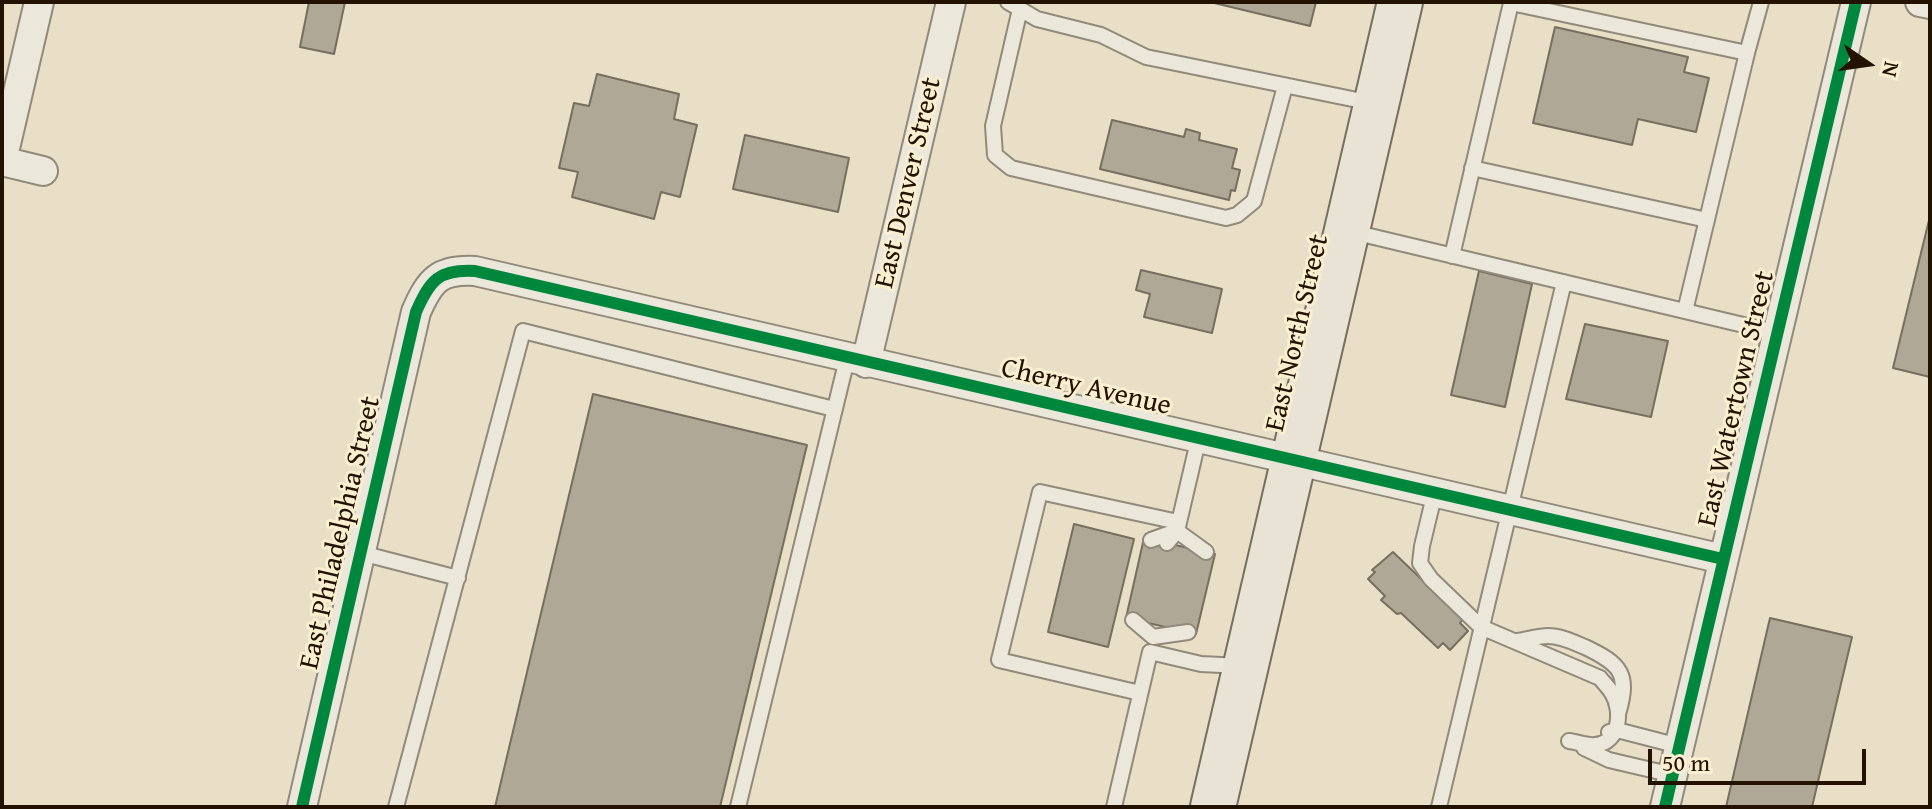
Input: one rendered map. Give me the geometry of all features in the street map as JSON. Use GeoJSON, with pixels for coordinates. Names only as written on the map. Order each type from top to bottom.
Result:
{"type":"FeatureCollection","features":[{"type":"Feature","properties":{"kind":"main road","name":"East North Street"},"geometry":{"type":"LineString","coordinates":[[1213,807],[1400,2]]}},
{"type":"Feature","properties":{"kind":"street"},"geometry":{"type":"LineString","coordinates":[[39,2],[2,161],[43,171]]}},
{"type":"Feature","properties":{"kind":"street","name":"East Denver Street"},"geometry":{"type":"LineString","coordinates":[[856,361],[951,2]]}},
{"type":"Feature","properties":{"kind":"street","name":"East Watertown Street"},"geometry":{"type":"LineString","coordinates":[[1665,807],[1856,2]]}},
{"type":"Feature","properties":{"kind":"street"},"geometry":{"type":"LineString","coordinates":[[1920,2],[1930,4]]}},
{"type":"Feature","properties":{"kind":"street","name":"Cherry Avenue"},"geometry":{"type":"LineString","coordinates":[[438,276],[456,270],[475,271],[1723,559]]}},
{"type":"Feature","properties":{"kind":"street","name":"East Philadelphia Street"},"geometry":{"type":"LineString","coordinates":[[302,807],[416,312],[426,290],[438,276]]}},
{"type":"Feature","properties":{"kind":"lane"},"geometry":{"type":"LineString","coordinates":[[1685,311],[1761,2]]}},
{"type":"Feature","properties":{"kind":"lane"},"geometry":{"type":"LineString","coordinates":[[1452,256],[1511,3],[1554,7],[1747,53]]}},
{"type":"Feature","properties":{"kind":"lane"},"geometry":{"type":"LineString","coordinates":[[1285,86],[1254,201],[1237,215],[1226,218],[1011,168],[995,155],[993,126],[1014,5],[1037,19],[1101,35],[1146,57],[1376,104]]}},
{"type":"Feature","properties":{"kind":"lane"},"geometry":{"type":"LineString","coordinates":[[1472,168],[1707,220]]}},
{"type":"Feature","properties":{"kind":"lane"},"geometry":{"type":"LineString","coordinates":[[1347,230],[1777,333]]}},
{"type":"Feature","properties":{"kind":"lane"},"geometry":{"type":"LineString","coordinates":[[1439,807],[1564,282]]}},
{"type":"Feature","properties":{"kind":"lane"},"geometry":{"type":"LineString","coordinates":[[396,807],[523,331],[834,409]]}},
{"type":"Feature","properties":{"kind":"lane"},"geometry":{"type":"LineString","coordinates":[[738,807],[834,409],[856,361]]}},
{"type":"Feature","properties":{"kind":"lane"},"geometry":{"type":"LineString","coordinates":[[1174,532],[1199,437]]}},
{"type":"Feature","properties":{"kind":"lane"},"geometry":{"type":"LineString","coordinates":[[1140,693],[999,660],[1040,492],[1174,532],[1206,552]]}},
{"type":"Feature","properties":{"kind":"lane"},"geometry":{"type":"LineString","coordinates":[[1435,492],[1420,563],[1431,579],[1481,627],[1600,678],[1613,694],[1618,715]]}},
{"type":"Feature","properties":{"kind":"lane"},"geometry":{"type":"LineString","coordinates":[[1151,540],[1174,532]]}},
{"type":"Feature","properties":{"kind":"lane"},"geometry":{"type":"LineString","coordinates":[[1174,532],[1186,548]]}},
{"type":"Feature","properties":{"kind":"lane"},"geometry":{"type":"LineString","coordinates":[[361,553],[458,578]]}},
{"type":"Feature","properties":{"kind":"lane"},"geometry":{"type":"LineString","coordinates":[[1133,620],[1151,630],[1188,632]]}},
{"type":"Feature","properties":{"kind":"lane"},"geometry":{"type":"LineString","coordinates":[[1151,630],[1167,628]]}},
{"type":"Feature","properties":{"kind":"lane"},"geometry":{"type":"LineString","coordinates":[[1114,807],[1150,652],[1151,630]]}},
{"type":"Feature","properties":{"kind":"lane"},"geometry":{"type":"LineString","coordinates":[[1513,642],[1547,636],[1561,637],[1612,661],[1623,675],[1625,693],[1617,730]]}},
{"type":"Feature","properties":{"kind":"lane"},"geometry":{"type":"LineString","coordinates":[[1150,652],[1201,664],[1246,666]]}},
{"type":"Feature","properties":{"kind":"lane"},"geometry":{"type":"LineString","coordinates":[[1673,775],[1609,760],[1569,741],[1617,730],[1679,746]]}},
{"type":"Feature","properties":{"kind":"building"},"geometry":{"type":"Polygon","coordinates":[[[309,2],[345,2],[334,54],[300,47],[309,2]]]}},
{"type":"Feature","properties":{"kind":"building"},"geometry":{"type":"Polygon","coordinates":[[[1210,2],[1316,2],[1310,26],[1210,2]]]}},
{"type":"Feature","properties":{"kind":"building"},"geometry":{"type":"Polygon","coordinates":[[[1555,27],[1688,57],[1684,72],[1709,78],[1696,132],[1638,119],[1632,145],[1533,123],[1555,27]]]}},
{"type":"Feature","properties":{"kind":"building"},"geometry":{"type":"Polygon","coordinates":[[[597,74],[679,94],[674,119],[697,125],[680,197],[661,192],[654,219],[572,197],[578,172],[559,168],[574,103],[589,106],[597,74]]]}},
{"type":"Feature","properties":{"kind":"building"},"geometry":{"type":"Polygon","coordinates":[[[1112,120],[1184,137],[1186,129],[1200,133],[1199,140],[1237,149],[1232,168],[1240,170],[1235,191],[1231,190],[1229,200],[1100,169],[1112,120]]]}},
{"type":"Feature","properties":{"kind":"building"},"geometry":{"type":"Polygon","coordinates":[[[745,135],[849,158],[838,212],[733,189],[745,135]]]}},
{"type":"Feature","properties":{"kind":"building"},"geometry":{"type":"Polygon","coordinates":[[[1930,216],[1930,377],[1893,368],[1930,216]]]}},
{"type":"Feature","properties":{"kind":"building"},"geometry":{"type":"Polygon","coordinates":[[[1141,270],[1222,289],[1212,333],[1144,317],[1150,294],[1136,290],[1141,270]]]}},
{"type":"Feature","properties":{"kind":"building"},"geometry":{"type":"Polygon","coordinates":[[[1479,271],[1532,284],[1505,407],[1451,395],[1479,271]]]}},
{"type":"Feature","properties":{"kind":"building"},"geometry":{"type":"Polygon","coordinates":[[[1585,324],[1668,341],[1651,417],[1566,399],[1585,324]]]}},
{"type":"Feature","properties":{"kind":"building"},"geometry":{"type":"Polygon","coordinates":[[[593,394],[807,445],[720,807],[495,807],[593,394]]]}},
{"type":"Feature","properties":{"kind":"building"},"geometry":{"type":"Polygon","coordinates":[[[1074,524],[1134,539],[1108,647],[1048,632],[1074,524]]]}},
{"type":"Feature","properties":{"kind":"building"},"geometry":{"type":"Polygon","coordinates":[[[1144,538],[1215,554],[1196,634],[1126,618],[1144,538]]]}},
{"type":"Feature","properties":{"kind":"building"},"geometry":{"type":"Polygon","coordinates":[[[1393,552],[1463,619],[1460,623],[1468,631],[1450,650],[1443,643],[1438,648],[1401,613],[1397,614],[1381,600],[1385,596],[1368,579],[1375,572],[1372,570],[1393,552]]]}},
{"type":"Feature","properties":{"kind":"building"},"geometry":{"type":"Polygon","coordinates":[[[1770,618],[1852,637],[1812,807],[1726,807],[1770,618]]]}},
{"type":"Feature","properties":{"kind":"cycle path"},"geometry":{"type":"LineString","coordinates":[[1665,807],[1856,2]]}},
{"type":"Feature","properties":{"kind":"cycle path"},"geometry":{"type":"LineString","coordinates":[[302,807],[416,312],[431,284],[453,272],[475,271],[1723,559]]}}]}
